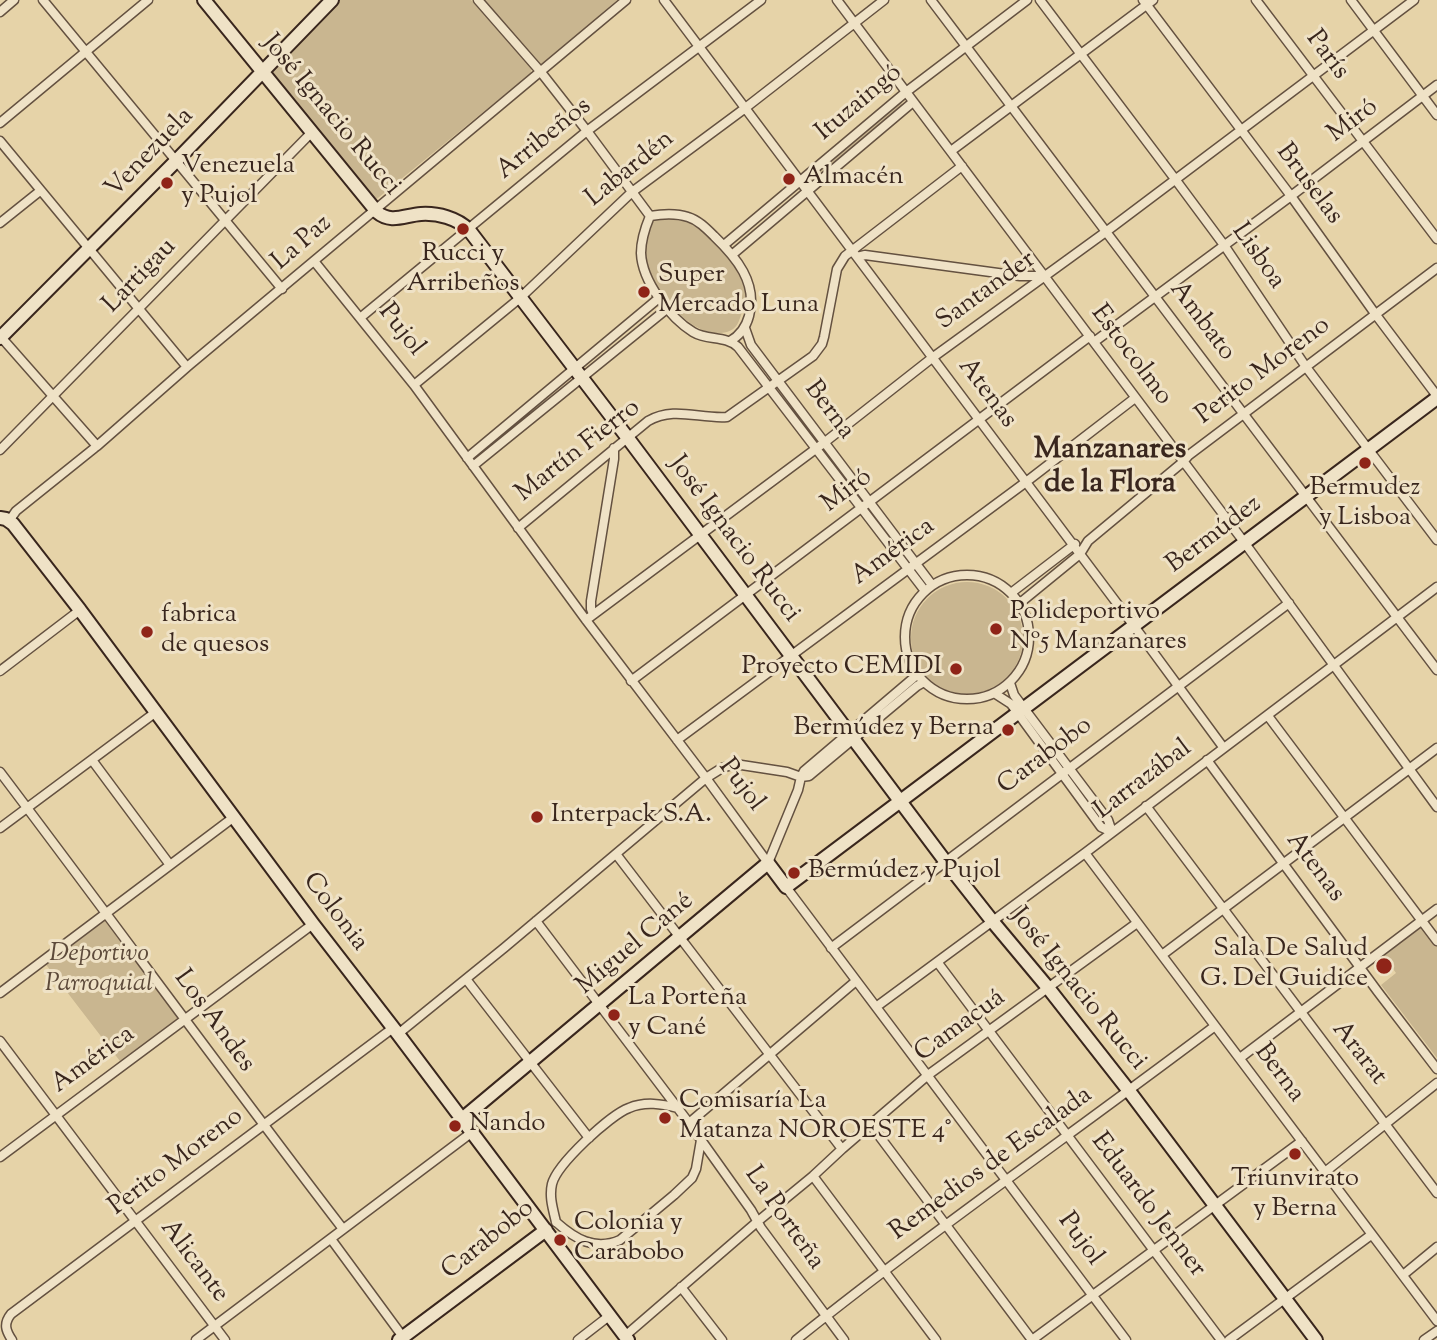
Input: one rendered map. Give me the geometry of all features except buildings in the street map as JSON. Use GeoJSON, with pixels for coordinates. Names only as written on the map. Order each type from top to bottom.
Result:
{"type":"FeatureCollection","features":[{"type":"Feature","properties":{"kind":"street"},"geometry":{"type":"LineString","coordinates":[[0,12],[14,0]]}},
{"type":"Feature","properties":{"kind":"street"},"geometry":{"type":"LineString","coordinates":[[43,0],[282,289]]}},
{"type":"Feature","properties":{"kind":"street"},"geometry":{"type":"LineString","coordinates":[[0,123],[148,0]]}},
{"type":"Feature","properties":{"kind":"street","name":"José Ignacio Rucci"},"geometry":{"type":"LineString","coordinates":[[204,0],[374,210],[388,219],[421,214],[441,216],[458,222],[469,230],[945,861],[1129,1091],[1316,1340]]}},
{"type":"Feature","properties":{"kind":"street","name":"Venezuela"},"geometry":{"type":"LineString","coordinates":[[0,337],[90,249],[332,0]]}},
{"type":"Feature","properties":{"kind":"street"},"geometry":{"type":"LineString","coordinates":[[478,0],[540,71],[650,216]]}},
{"type":"Feature","properties":{"kind":"street","name":"La Paz"},"geometry":{"type":"LineString","coordinates":[[5,520],[97,446],[187,367],[626,0]]}},
{"type":"Feature","properties":{"kind":"street","name":"Atenas"},"geometry":{"type":"LineString","coordinates":[[664,0],[1223,747]]}},
{"type":"Feature","properties":{"kind":"street","name":"Arribeños"},"geometry":{"type":"LineString","coordinates":[[360,318],[587,131],[761,0]]}},
{"type":"Feature","properties":{"kind":"street","name":"Estocolmo"},"geometry":{"type":"LineString","coordinates":[[837,0],[1244,542],[1437,807]]}},
{"type":"Feature","properties":{"kind":"street","name":"Labardén"},"geometry":{"type":"LineString","coordinates":[[414,386],[520,298],[632,192],[884,0]]}},
{"type":"Feature","properties":{"kind":"street","name":"Ambato"},"geometry":{"type":"LineString","coordinates":[[931,0],[1437,670]]}},
{"type":"Feature","properties":{"kind":"street","name":"Ituzaingó"},"geometry":{"type":"LineString","coordinates":[[724,245],[906,92],[1027,0]]}},
{"type":"Feature","properties":{"kind":"street","name":"Lisboa"},"geometry":{"type":"LineString","coordinates":[[1040,0],[1224,246],[1306,367],[1437,540]]}},
{"type":"Feature","properties":{"kind":"street","name":"París"},"geometry":{"type":"LineString","coordinates":[[1256,0],[1437,239]]}},
{"type":"Feature","properties":{"kind":"street"},"geometry":{"type":"LineString","coordinates":[[1351,0],[1437,115]]}},
{"type":"Feature","properties":{"kind":"street","name":"Santander"},"geometry":{"type":"LineString","coordinates":[[589,617],[1414,0]]}},
{"type":"Feature","properties":{"kind":"street"},"geometry":{"type":"LineString","coordinates":[[951,151],[1147,2]]}},
{"type":"Feature","properties":{"kind":"street","name":"Bruselas"},"geometry":{"type":"LineString","coordinates":[[1147,2],[1437,397]]}},
{"type":"Feature","properties":{"kind":"street","name":"Miró"},"geometry":{"type":"LineString","coordinates":[[631,681],[979,421],[1224,246],[1437,85]]}},
{"type":"Feature","properties":{"kind":"street","name":"Ituzaingó"},"geometry":{"type":"LineString","coordinates":[[733,254],[913,102]]}},
{"type":"Feature","properties":{"kind":"street","name":"Lartigau"},"geometry":{"type":"LineString","coordinates":[[0,450],[312,132]]}},
{"type":"Feature","properties":{"kind":"street"},"geometry":{"type":"LineString","coordinates":[[0,141],[187,367]]}},
{"type":"Feature","properties":{"kind":"street","name":"Martín Fierro"},"geometry":{"type":"LineString","coordinates":[[518,528],[648,421],[668,413],[727,417],[813,356],[822,344],[837,270],[845,256],[855,254],[962,166]]}},
{"type":"Feature","properties":{"kind":"street"},"geometry":{"type":"LineString","coordinates":[[0,223],[40,191]]}},
{"type":"Feature","properties":{"kind":"street"},"geometry":{"type":"LineString","coordinates":[[663,214],[688,217],[705,227],[733,254],[744,272],[750,291],[751,308],[741,334],[730,341],[693,332],[659,298],[646,275],[642,257],[643,232],[650,216],[663,214]]}},
{"type":"Feature","properties":{"kind":"street"},"geometry":{"type":"LineString","coordinates":[[855,254],[1021,276],[1045,276]]}},
{"type":"Feature","properties":{"kind":"street","name":"Pujol"},"geometry":{"type":"LineString","coordinates":[[314,261],[414,386],[518,528],[589,617],[631,681],[1126,1340]]}},
{"type":"Feature","properties":{"kind":"street","name":"Perito Moreno"},"geometry":{"type":"LineString","coordinates":[[1020,603],[1080,554],[1088,541],[1189,455],[1437,268]]}},
{"type":"Feature","properties":{"kind":"street"},"geometry":{"type":"LineString","coordinates":[[1021,276],[1028,288]]}},
{"type":"Feature","properties":{"kind":"street"},"geometry":{"type":"LineString","coordinates":[[473,467],[659,298]]}},
{"type":"Feature","properties":{"kind":"street"},"geometry":{"type":"LineString","coordinates":[[467,458],[668,309]]}},
{"type":"Feature","properties":{"kind":"street","name":"Berna"},"geometry":{"type":"LineString","coordinates":[[745,328],[751,345],[870,502],[912,566]]}},
{"type":"Feature","properties":{"kind":"street"},"geometry":{"type":"LineString","coordinates":[[0,337],[97,446]]}},
{"type":"Feature","properties":{"kind":"street","name":"Berna"},"geometry":{"type":"LineString","coordinates":[[730,341],[738,347],[862,508],[929,588]]}},
{"type":"Feature","properties":{"kind":"street","name":"Bermúdez"},"geometry":{"type":"LineString","coordinates":[[786,887],[1437,397]]}},
{"type":"Feature","properties":{"kind":"street","name":"América"},"geometry":{"type":"LineString","coordinates":[[677,740],[1135,398]]}},
{"type":"Feature","properties":{"kind":"street"},"geometry":{"type":"LineString","coordinates":[[589,617],[614,448]]}},
{"type":"Feature","properties":{"kind":"street","name":"Colonia"},"geometry":{"type":"LineString","coordinates":[[5,520],[80,610],[471,1133],[551,1226],[627,1338]]}},
{"type":"Feature","properties":{"kind":"street","name":"Perito Moreno"},"geometry":{"type":"LineString","coordinates":[[1011,593],[1073,545],[1088,541]]}},
{"type":"Feature","properties":{"kind":"street"},"geometry":{"type":"LineString","coordinates":[[969,575],[996,582],[1011,593],[1020,603],[1030,640],[1026,659],[1010,683],[994,693],[976,699],[958,699],[940,693],[917,675],[908,659],[906,622],[913,605],[929,588],[950,577],[969,575]]}},
{"type":"Feature","properties":{"kind":"street","name":"Larrazábal"},"geometry":{"type":"LineString","coordinates":[[876,1007],[1437,587]]}},
{"type":"Feature","properties":{"kind":"street","name":"Carabobo"},"geometry":{"type":"LineString","coordinates":[[831,948],[1289,603]]}},
{"type":"Feature","properties":{"kind":"street"},"geometry":{"type":"LineString","coordinates":[[0,671],[80,610]]}},
{"type":"Feature","properties":{"kind":"street"},"geometry":{"type":"LineString","coordinates":[[800,777],[809,776],[917,675]]}},
{"type":"Feature","properties":{"kind":"street"},"geometry":{"type":"LineString","coordinates":[[851,735],[924,682]]}},
{"type":"Feature","properties":{"kind":"street"},"geometry":{"type":"LineString","coordinates":[[1010,683],[1021,711],[1062,774],[1101,827],[1112,832]]}},
{"type":"Feature","properties":{"kind":"street"},"geometry":{"type":"LineString","coordinates":[[994,693],[1021,711],[1070,768],[1108,820],[1112,832]]}},
{"type":"Feature","properties":{"kind":"street"},"geometry":{"type":"LineString","coordinates":[[0,828],[156,712]]}},
{"type":"Feature","properties":{"kind":"street"},"geometry":{"type":"LineString","coordinates":[[1268,716],[1437,941]]}},
{"type":"Feature","properties":{"kind":"street"},"geometry":{"type":"LineString","coordinates":[[1162,955],[1437,748]]}},
{"type":"Feature","properties":{"kind":"street"},"geometry":{"type":"LineString","coordinates":[[92,760],[170,865]]}},
{"type":"Feature","properties":{"kind":"street","name":"Atenas"},"geometry":{"type":"LineString","coordinates":[[1207,760],[1437,1069]]}},
{"type":"Feature","properties":{"kind":"street","name":"Perito Moreno"},"geometry":{"type":"LineString","coordinates":[[12,1340],[6,1327],[11,1314],[263,1125],[466,979],[706,778],[722,768],[736,764],[787,772],[800,777]]}},
{"type":"Feature","properties":{"kind":"street","name":"Los Andes"},"geometry":{"type":"LineString","coordinates":[[0,772],[343,1229]]}},
{"type":"Feature","properties":{"kind":"street","name":"Miguel Cané"},"geometry":{"type":"LineString","coordinates":[[462,1119],[768,863],[798,790],[800,777]]}},
{"type":"Feature","properties":{"kind":"street","name":"Ararat"},"geometry":{"type":"LineString","coordinates":[[1146,806],[1437,1193]]}},
{"type":"Feature","properties":{"kind":"street"},"geometry":{"type":"LineString","coordinates":[[0,993],[234,817]]}},
{"type":"Feature","properties":{"kind":"street","name":"Berna"},"geometry":{"type":"LineString","coordinates":[[1085,853],[1437,1321]]}},
{"type":"Feature","properties":{"kind":"street"},"geometry":{"type":"LineString","coordinates":[[616,854],[842,1149]]}},
{"type":"Feature","properties":{"kind":"street"},"geometry":{"type":"LineString","coordinates":[[1240,1058],[1437,909]]}},
{"type":"Feature","properties":{"kind":"street","name":"La Porteña"},"geometry":{"type":"LineString","coordinates":[[536,921],[702,1140],[757,1222],[844,1340]]}},
{"type":"Feature","properties":{"kind":"street","name":"Camacuá"},"geometry":{"type":"LineString","coordinates":[[627,1338],[681,1287],[928,1075],[1137,923]]}},
{"type":"Feature","properties":{"kind":"street","name":"América"},"geometry":{"type":"LineString","coordinates":[[0,1157],[313,924]]}},
{"type":"Feature","properties":{"kind":"street","name":"Eduardo Jenner"},"geometry":{"type":"LineString","coordinates":[[938,963],[1222,1340]]}},
{"type":"Feature","properties":{"kind":"street"},"geometry":{"type":"LineString","coordinates":[[466,979],[589,1138]]}},
{"type":"Feature","properties":{"kind":"street"},"geometry":{"type":"LineString","coordinates":[[689,1123],[856,981]]}},
{"type":"Feature","properties":{"kind":"street","name":"Remedios de Escalada"},"geometry":{"type":"LineString","coordinates":[[796,1340],[946,1224],[1215,1026]]}},
{"type":"Feature","properties":{"kind":"street","name":"Alicante"},"geometry":{"type":"LineString","coordinates":[[0,1041],[225,1340]]}},
{"type":"Feature","properties":{"kind":"street"},"geometry":{"type":"LineString","coordinates":[[1325,1172],[1437,1083]]}},
{"type":"Feature","properties":{"kind":"street","name":"Carabobo"},"geometry":{"type":"LineString","coordinates":[[401,1338],[551,1226],[552,1182],[564,1163],[589,1138],[626,1108],[663,1104],[678,1108]]}},
{"type":"Feature","properties":{"kind":"street"},"geometry":{"type":"LineString","coordinates":[[871,1125],[1032,1340],[1301,1141]]}},
{"type":"Feature","properties":{"kind":"street"},"geometry":{"type":"LineString","coordinates":[[196,1340],[471,1133]]}},
{"type":"Feature","properties":{"kind":"street"},"geometry":{"type":"LineString","coordinates":[[551,1226],[590,1243],[611,1244],[620,1240],[692,1178],[702,1140]]}},
{"type":"Feature","properties":{"kind":"street"},"geometry":{"type":"LineString","coordinates":[[813,1176],[936,1340]]}},
{"type":"Feature","properties":{"kind":"street"},"geometry":{"type":"LineString","coordinates":[[1228,1340],[1371,1235]]}},
{"type":"Feature","properties":{"kind":"street"},"geometry":{"type":"LineString","coordinates":[[331,1238],[401,1338]]}},
{"type":"Feature","properties":{"kind":"street"},"geometry":{"type":"LineString","coordinates":[[1403,1275],[1437,1247]]}},
{"type":"Feature","properties":{"kind":"street"},"geometry":{"type":"LineString","coordinates":[[681,1287],[722,1340]]}},
{"type":"Feature","properties":{"kind":"street"},"geometry":{"type":"LineString","coordinates":[[578,1340],[609,1315]]}},
{"type":"Feature","properties":{"kind":"street"},"geometry":{"type":"LineString","coordinates":[[1424,1340],[1437,1331]]}},
{"type":"Feature","properties":{"kind":"green space"},"geometry":{"type":"Polygon","coordinates":[[[338,0],[471,0],[532,67],[531,73],[373,202],[268,70],[338,0]]]}},
{"type":"Feature","properties":{"kind":"green space"},"geometry":{"type":"Polygon","coordinates":[[[483,0],[617,0],[542,66],[483,0]]]}},
{"type":"Feature","properties":{"kind":"green space"},"geometry":{"type":"Polygon","coordinates":[[[901,101],[902,105],[809,185],[806,181],[901,101]]]}},
{"type":"Feature","properties":{"kind":"green space"},"geometry":{"type":"Polygon","coordinates":[[[664,216],[685,220],[705,232],[723,249],[738,270],[745,299],[739,321],[731,330],[721,333],[698,328],[675,310],[657,287],[646,265],[645,245],[651,224],[664,216]]]}},
{"type":"Feature","properties":{"kind":"green space"},"geometry":{"type":"Polygon","coordinates":[[[967,582],[988,586],[1007,598],[1019,617],[1023,638],[1019,659],[1007,678],[988,690],[967,694],[946,690],[927,678],[915,659],[911,638],[915,617],[927,598],[946,586],[967,582]]]}},
{"type":"Feature","properties":{"kind":"green space","name":"Deportivo Parroquial"},"geometry":{"type":"Polygon","coordinates":[[[105,916],[183,1021],[123,1065],[44,962],[105,916]]]}},
{"type":"Feature","properties":{"kind":"green space"},"geometry":{"type":"Polygon","coordinates":[[[1422,926],[1437,946],[1437,1058],[1381,985],[1396,973],[1383,955],[1422,926]]]}},
{"type":"Feature","properties":{"kind":"place","name":"Almacén"},"geometry":{"type":"Point","coordinates":[789,179]}},
{"type":"Feature","properties":{"kind":"place","name":"Venezuela y Pujol"},"geometry":{"type":"Point","coordinates":[167,183]}},
{"type":"Feature","properties":{"kind":"place","name":"Rucci y Arribeños"},"geometry":{"type":"Point","coordinates":[463,229]}},
{"type":"Feature","properties":{"kind":"place","name":"Super Mercado Luna"},"geometry":{"type":"Point","coordinates":[644,292]}},
{"type":"Feature","properties":{"kind":"place","name":"Bermudez y Lisboa"},"geometry":{"type":"Point","coordinates":[1365,463]}},
{"type":"Feature","properties":{"kind":"place","name":"Polideportivo Nº5 Manzanares"},"geometry":{"type":"Point","coordinates":[996,629]}},
{"type":"Feature","properties":{"kind":"place","name":"fabrica de quesos"},"geometry":{"type":"Point","coordinates":[147,632]}},
{"type":"Feature","properties":{"kind":"place","name":"Proyecto CEMIDI"},"geometry":{"type":"Point","coordinates":[956,669]}},
{"type":"Feature","properties":{"kind":"place","name":"Bermúdez y Berna"},"geometry":{"type":"Point","coordinates":[1008,730]}},
{"type":"Feature","properties":{"kind":"place","name":"Interpack S.A."},"geometry":{"type":"Point","coordinates":[537,817]}},
{"type":"Feature","properties":{"kind":"place","name":"Bermúdez y Pujol"},"geometry":{"type":"Point","coordinates":[794,873]}},
{"type":"Feature","properties":{"kind":"place","name":"Sala De Salud G. Del Guidice"},"geometry":{"type":"Point","coordinates":[1384,966]}},
{"type":"Feature","properties":{"kind":"place","name":"La Porteña y Cané"},"geometry":{"type":"Point","coordinates":[614,1015]}},
{"type":"Feature","properties":{"kind":"place","name":"Comisaría La Matanza NOROESTE 4°"},"geometry":{"type":"Point","coordinates":[665,1118]}},
{"type":"Feature","properties":{"kind":"place","name":"Nando"},"geometry":{"type":"Point","coordinates":[455,1126]}},
{"type":"Feature","properties":{"kind":"place","name":"Triunvirato y Berna"},"geometry":{"type":"Point","coordinates":[1295,1154]}},
{"type":"Feature","properties":{"kind":"place","name":"Colonia y Carabobo"},"geometry":{"type":"Point","coordinates":[560,1240]}},
{"type":"Feature","properties":{"kind":"district","name":"Manzanares de la Flora"},"geometry":{"type":"Point","coordinates":[1110,469]}}]}
